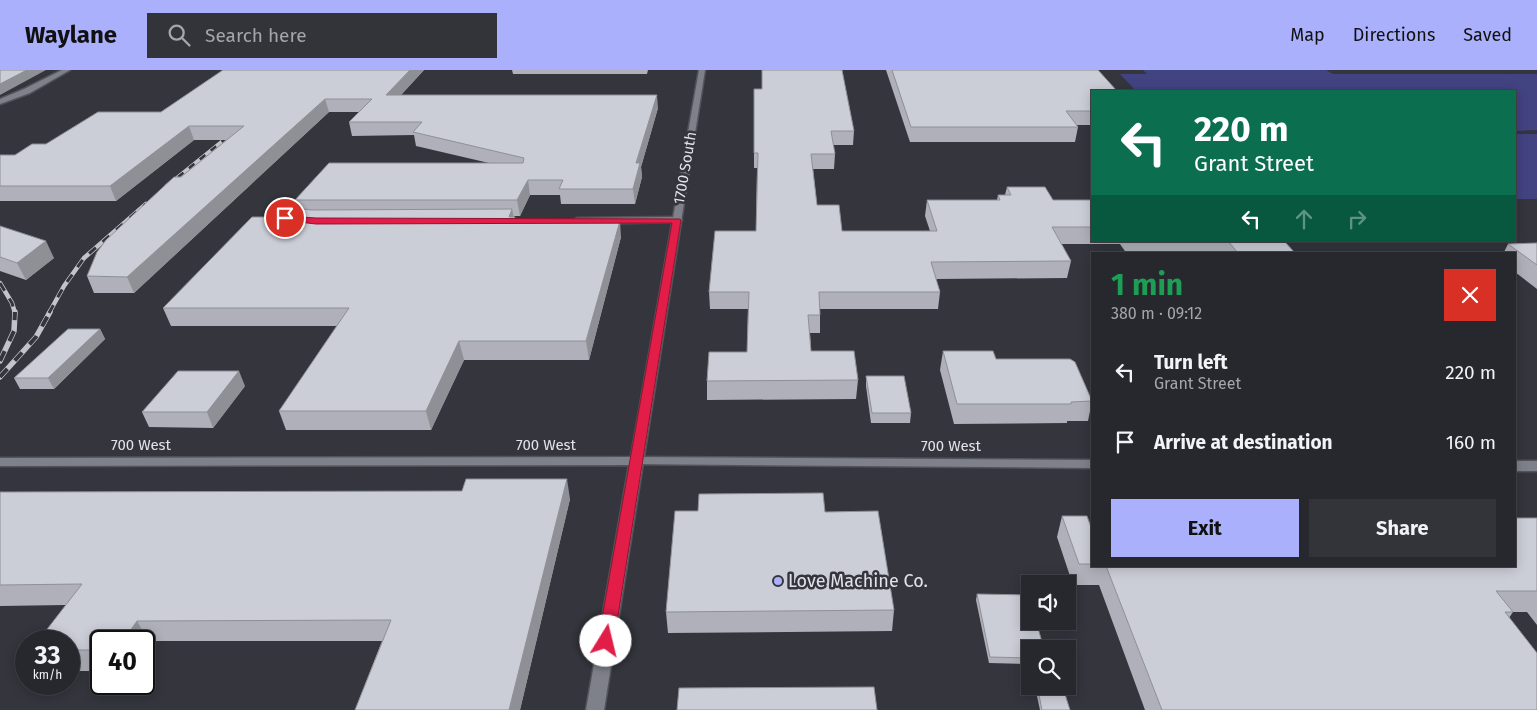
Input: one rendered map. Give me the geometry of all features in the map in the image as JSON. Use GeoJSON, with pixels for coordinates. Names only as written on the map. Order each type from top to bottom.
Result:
{"type":"FeatureCollection","features":[{"type":"Feature","properties":{"kind":"street"},"geometry":{"type":"LineString","coordinates":[[0,102],[27,91],[67,70]]}},
{"type":"Feature","properties":{"kind":"street","name":"1700 South"},"geometry":{"type":"LineString","coordinates":[[594,710],[702,70]]}},
{"type":"Feature","properties":{"kind":"street"},"geometry":{"type":"LineString","coordinates":[[569,221],[677,220]]}},
{"type":"Feature","properties":{"kind":"street","name":"700 West"},"geometry":{"type":"LineString","coordinates":[[0,462],[635,461],[1091,464]]}},
{"type":"Feature","properties":{"kind":"street"},"geometry":{"type":"LineString","coordinates":[[1516,466],[1537,466]]}},
{"type":"Feature","properties":{"kind":"shaded area"},"geometry":{"type":"Polygon","coordinates":[[[1143,70],[1326,70],[1333,74],[1537,74],[1537,130],[1516,131],[1516,90],[1135,90],[1120,74],[1147,74],[1143,70]]]}},
{"type":"Feature","properties":{"kind":"shaded area"},"geometry":{"type":"Polygon","coordinates":[[[1516,134],[1537,134],[1537,199],[1516,199],[1516,134]]]}},
{"type":"Feature","properties":{"kind":"building"},"geometry":{"type":"Polygon","coordinates":[[[0,70],[27,70],[0,84],[0,70]]]}},
{"type":"Feature","properties":{"kind":"building"},"geometry":{"type":"Polygon","coordinates":[[[223,70],[410,70],[386,95],[657,95],[636,163],[640,163],[633,189],[559,189],[563,180],[528,180],[517,200],[295,200],[329,163],[523,163],[524,158],[413,132],[422,122],[349,122],[372,99],[325,99],[127,277],[87,276],[97,252],[106,240],[174,177],[181,177],[244,126],[189,126],[110,186],[0,186],[0,155],[15,155],[32,144],[46,144],[98,112],[161,112],[223,70]]]}},
{"type":"Feature","properties":{"kind":"building"},"geometry":{"type":"Polygon","coordinates":[[[762,70],[842,70],[854,131],[831,131],[835,154],[811,154],[817,205],[839,205],[842,231],[937,231],[927,200],[1000,200],[998,195],[1011,195],[1007,187],[1045,187],[1053,200],[1091,200],[1091,227],[1052,227],[1071,261],[931,262],[940,292],[819,292],[820,315],[808,315],[811,351],[854,351],[858,380],[707,381],[709,352],[747,352],[749,292],[709,292],[715,231],[756,231],[758,153],[754,153],[754,89],[762,89],[762,70]]]}},
{"type":"Feature","properties":{"kind":"building"},"geometry":{"type":"Polygon","coordinates":[[[892,70],[1098,70],[1116,90],[1091,90],[1091,111],[1066,111],[1078,127],[911,127],[892,70]]]}},
{"type":"Feature","properties":{"kind":"building"},"geometry":{"type":"Polygon","coordinates":[[[287,207],[311,210],[512,209],[509,217],[515,217],[513,221],[620,221],[586,341],[459,341],[426,411],[279,411],[349,308],[163,308],[252,217],[278,217],[287,207]]]}},
{"type":"Feature","properties":{"kind":"building"},"geometry":{"type":"Polygon","coordinates":[[[0,226],[46,241],[17,263],[0,257],[0,226]]]}},
{"type":"Feature","properties":{"kind":"building"},"geometry":{"type":"Polygon","coordinates":[[[1229,242],[1285,242],[1294,252],[1237,252],[1229,242]]]}},
{"type":"Feature","properties":{"kind":"building"},"geometry":{"type":"Polygon","coordinates":[[[1537,243],[1537,265],[1508,244],[1537,243]]]}},
{"type":"Feature","properties":{"kind":"building"},"geometry":{"type":"Polygon","coordinates":[[[68,329],[100,329],[48,378],[14,378],[68,329]]]}},
{"type":"Feature","properties":{"kind":"building"},"geometry":{"type":"Polygon","coordinates":[[[943,351],[993,351],[996,359],[1070,359],[1075,362],[1091,399],[1091,401],[1071,402],[1071,404],[957,404],[943,351]]]}},
{"type":"Feature","properties":{"kind":"building"},"geometry":{"type":"Polygon","coordinates":[[[178,371],[239,371],[207,412],[142,412],[178,371]]]}},
{"type":"Feature","properties":{"kind":"building"},"geometry":{"type":"Polygon","coordinates":[[[866,376],[904,376],[911,413],[872,413],[866,376]]]}},
{"type":"Feature","properties":{"kind":"building"},"geometry":{"type":"Polygon","coordinates":[[[466,479],[567,479],[509,710],[355,710],[391,620],[137,621],[131,630],[90,630],[90,650],[80,650],[80,630],[46,630],[82,584],[0,585],[0,492],[462,491],[466,479]]]}},
{"type":"Feature","properties":{"kind":"building","name":"Love Machine Co."},"geometry":{"type":"Polygon","coordinates":[[[823,493],[825,512],[878,511],[894,610],[666,612],[675,511],[698,511],[699,494],[823,493]]]}},
{"type":"Feature","properties":{"kind":"building"},"geometry":{"type":"Polygon","coordinates":[[[1062,516],[1087,516],[1091,527],[1091,564],[1079,564],[1062,516]]]}},
{"type":"Feature","properties":{"kind":"building"},"geometry":{"type":"Polygon","coordinates":[[[1516,518],[1537,518],[1537,591],[1496,591],[1513,612],[1505,612],[1537,653],[1537,710],[1162,710],[1106,567],[1516,567],[1516,518]]]}},
{"type":"Feature","properties":{"kind":"building"},"geometry":{"type":"Polygon","coordinates":[[[977,594],[1021,595],[1021,630],[1039,630],[1041,640],[1021,640],[1021,658],[990,657],[977,594]]]}},
{"type":"Feature","properties":{"kind":"building"},"geometry":{"type":"Polygon","coordinates":[[[874,687],[877,710],[677,710],[679,688],[874,687]]]}},
{"type":"Feature","properties":{"kind":"building"},"geometry":{"type":"Polygon","coordinates":[[[1039,695],[1065,695],[1070,710],[1042,710],[1039,695]]]}},
{"type":"Feature","properties":{"kind":"railway"},"geometry":{"type":"LineString","coordinates":[[178,177],[235,131]]}},
{"type":"Feature","properties":{"kind":"railway"},"geometry":{"type":"LineString","coordinates":[[167,186],[180,176]]}},
{"type":"Feature","properties":{"kind":"railway"},"geometry":{"type":"LineString","coordinates":[[49,313],[64,286],[84,258],[146,204]]}},
{"type":"Feature","properties":{"kind":"railway"},"geometry":{"type":"LineString","coordinates":[[0,283],[12,303],[15,313]]}},
{"type":"Feature","properties":{"kind":"railway"},"geometry":{"type":"LineString","coordinates":[[0,377],[36,337],[50,312]]}},
{"type":"Feature","properties":{"kind":"railway"},"geometry":{"type":"LineString","coordinates":[[0,361],[14,331],[15,313]]}},
{"type":"Feature","properties":{"kind":"place","name":"Love Machine Co."},"geometry":{"type":"Point","coordinates":[778,581]}},
{"type":"Feature","properties":{"kind":"route"},"geometry":{"type":"LineString","coordinates":[[285,218],[316,221],[677,220],[606,641]]}}]}
